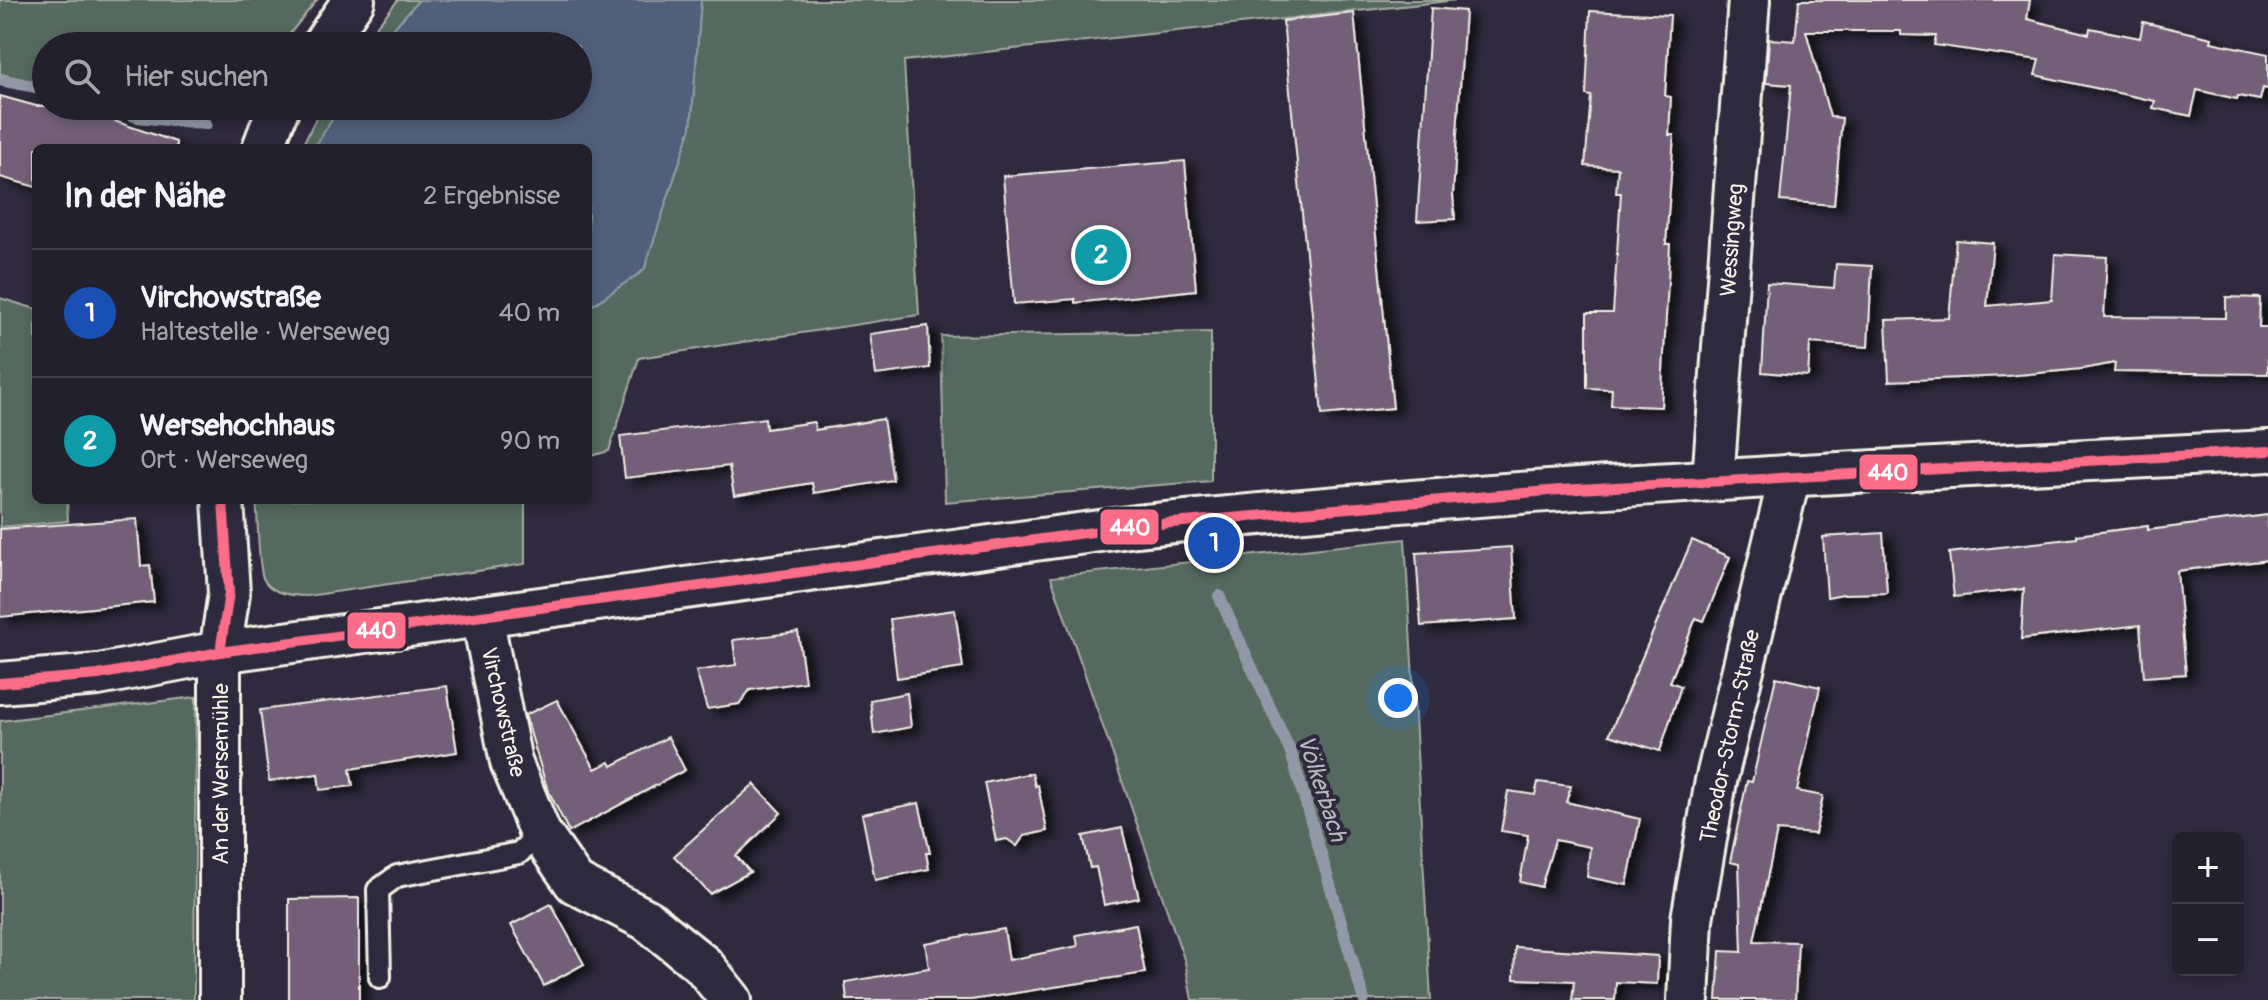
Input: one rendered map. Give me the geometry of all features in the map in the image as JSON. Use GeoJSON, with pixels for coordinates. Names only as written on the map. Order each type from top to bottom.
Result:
{"type":"FeatureCollection","features":[{"type":"Feature","properties":{"kind":"street"},"geometry":{"type":"LineString","coordinates":[[332,32],[354,0]]}},
{"type":"Feature","properties":{"kind":"street","name":"Wessingweg"},"geometry":{"type":"LineString","coordinates":[[1713,480],[1749,0]]}},
{"type":"Feature","properties":{"kind":"street"},"geometry":{"type":"LineString","coordinates":[[265,144],[274,120]]}},
{"type":"Feature","properties":{"kind":"street"},"geometry":{"type":"LineString","coordinates":[[0,683],[98,675],[220,652],[1136,526],[1446,497],[1790,475],[2268,451]]}},
{"type":"Feature","properties":{"kind":"street","name":"Theodor-Storm-Straße"},"geometry":{"type":"LineString","coordinates":[[1688,1000],[1692,919],[1716,781],[1790,475]]}},
{"type":"Feature","properties":{"kind":"street","name":"An der Wersemühle"},"geometry":{"type":"LineString","coordinates":[[220,1000],[220,652],[229,593],[223,504]]}},
{"type":"Feature","properties":{"kind":"street","name":"Virchowstraße"},"geometry":{"type":"LineString","coordinates":[[482,616],[511,762],[540,833],[575,883],[647,920],[703,965],[731,1000]]}},
{"type":"Feature","properties":{"kind":"lane"},"geometry":{"type":"LineString","coordinates":[[380,977],[378,890],[397,876],[519,853],[540,833]]}},
{"type":"Feature","properties":{"kind":"green space"},"geometry":{"type":"Polygon","coordinates":[[[0,0],[317,0],[291,32],[32,32],[32,81],[0,74],[0,0]]]}},
{"type":"Feature","properties":{"kind":"green space"},"geometry":{"type":"Polygon","coordinates":[[[398,0],[419,0],[390,32],[372,32],[398,0]]]}},
{"type":"Feature","properties":{"kind":"green space"},"geometry":{"type":"Polygon","coordinates":[[[701,0],[1457,0],[904,61],[919,315],[639,358],[609,451],[592,456],[592,305],[644,270],[691,127],[701,0]]]}},
{"type":"Feature","properties":{"kind":"green space"},"geometry":{"type":"Polygon","coordinates":[[[315,120],[332,120],[317,144],[303,144],[315,120]]]}},
{"type":"Feature","properties":{"kind":"green space"},"geometry":{"type":"Polygon","coordinates":[[[0,298],[32,308],[32,504],[67,504],[68,521],[0,527],[0,298]]]}},
{"type":"Feature","properties":{"kind":"green space"},"geometry":{"type":"Polygon","coordinates":[[[1211,332],[1211,481],[945,502],[941,336],[1211,332]]]}},
{"type":"Feature","properties":{"kind":"green space"},"geometry":{"type":"Polygon","coordinates":[[[256,504],[525,504],[525,564],[308,596],[282,593],[271,588],[263,578],[256,504]]]}},
{"type":"Feature","properties":{"kind":"green space"},"geometry":{"type":"Polygon","coordinates":[[[1405,539],[1431,1000],[1192,1000],[1185,962],[1051,577],[1405,539]]]}},
{"type":"Feature","properties":{"kind":"green space"},"geometry":{"type":"Polygon","coordinates":[[[196,697],[194,1000],[0,1000],[0,721],[196,697]]]}},
{"type":"Feature","properties":{"kind":"water"},"geometry":{"type":"Polygon","coordinates":[[[419,0],[701,0],[691,127],[644,270],[592,305],[592,144],[317,144],[332,120],[592,120],[592,32],[390,32],[419,0]]]}},
{"type":"Feature","properties":{"kind":"building"},"geometry":{"type":"Polygon","coordinates":[[[1799,0],[2030,0],[2027,19],[2089,34],[2090,28],[2140,38],[2143,22],[2212,38],[2211,42],[2268,54],[2268,89],[2263,88],[2260,100],[2238,96],[2237,99],[2197,90],[2191,116],[2153,108],[2155,101],[2035,75],[2039,60],[1934,45],[1936,36],[1901,35],[1901,31],[1806,31],[1830,117],[1842,118],[1834,205],[1780,201],[1791,85],[1766,83],[1769,39],[1795,41],[1799,0]]]}},
{"type":"Feature","properties":{"kind":"building"},"geometry":{"type":"Polygon","coordinates":[[[1431,8],[1465,11],[1453,195],[1455,219],[1417,221],[1431,8]]]}},
{"type":"Feature","properties":{"kind":"building"},"geometry":{"type":"Polygon","coordinates":[[[1590,11],[1670,15],[1665,96],[1671,97],[1669,135],[1674,135],[1666,244],[1670,244],[1661,407],[1611,405],[1612,389],[1587,388],[1587,313],[1613,313],[1621,193],[1616,193],[1618,168],[1585,166],[1591,96],[1586,95],[1590,11]]]}},
{"type":"Feature","properties":{"kind":"building"},"geometry":{"type":"Polygon","coordinates":[[[1354,13],[1393,408],[1322,415],[1283,21],[1354,13]]]}},
{"type":"Feature","properties":{"kind":"building"},"geometry":{"type":"Polygon","coordinates":[[[0,96],[32,105],[32,120],[111,120],[176,142],[32,144],[32,186],[0,177],[0,96]]]}},
{"type":"Feature","properties":{"kind":"building"},"geometry":{"type":"Polygon","coordinates":[[[1185,161],[1196,290],[1075,303],[1075,299],[1014,304],[1003,176],[1185,161]]]}},
{"type":"Feature","properties":{"kind":"building"},"geometry":{"type":"Polygon","coordinates":[[[1956,240],[1993,243],[1987,306],[2052,300],[2055,254],[2107,257],[2104,317],[2226,318],[2226,297],[2260,298],[2259,327],[2268,327],[2268,374],[2114,372],[2115,363],[2007,376],[1889,381],[1886,320],[1949,318],[1956,240]]]}},
{"type":"Feature","properties":{"kind":"building"},"geometry":{"type":"Polygon","coordinates":[[[1836,264],[1872,266],[1868,347],[1810,343],[1808,376],[1762,372],[1767,283],[1834,288],[1836,264]]]}},
{"type":"Feature","properties":{"kind":"building"},"geometry":{"type":"Polygon","coordinates":[[[928,326],[930,368],[876,375],[870,334],[928,326]]]}},
{"type":"Feature","properties":{"kind":"building"},"geometry":{"type":"Polygon","coordinates":[[[765,418],[766,429],[814,422],[815,430],[883,419],[893,480],[814,493],[812,483],[734,496],[729,466],[625,478],[620,436],[765,418]]]}},
{"type":"Feature","properties":{"kind":"building"},"geometry":{"type":"Polygon","coordinates":[[[2268,515],[2268,560],[2177,571],[2186,674],[2144,677],[2140,625],[2021,639],[2024,589],[1954,597],[1949,553],[2148,526],[2148,530],[2268,515]]]}},
{"type":"Feature","properties":{"kind":"building"},"geometry":{"type":"Polygon","coordinates":[[[137,519],[141,566],[150,565],[154,602],[0,617],[0,529],[137,519]]]}},
{"type":"Feature","properties":{"kind":"building"},"geometry":{"type":"Polygon","coordinates":[[[1883,533],[1887,593],[1827,597],[1823,537],[1883,533]]]}},
{"type":"Feature","properties":{"kind":"building"},"geometry":{"type":"Polygon","coordinates":[[[1692,540],[1730,557],[1704,621],[1696,618],[1670,682],[1681,686],[1660,751],[1609,735],[1692,540]]]}},
{"type":"Feature","properties":{"kind":"building"},"geometry":{"type":"Polygon","coordinates":[[[1511,547],[1516,619],[1421,626],[1416,553],[1511,547]]]}},
{"type":"Feature","properties":{"kind":"building"},"geometry":{"type":"Polygon","coordinates":[[[955,610],[963,668],[897,678],[890,619],[955,610]]]}},
{"type":"Feature","properties":{"kind":"building"},"geometry":{"type":"Polygon","coordinates":[[[798,632],[805,682],[750,690],[739,704],[707,709],[696,671],[736,665],[733,640],[798,632]]]}},
{"type":"Feature","properties":{"kind":"building"},"geometry":{"type":"Polygon","coordinates":[[[1776,677],[1820,687],[1797,791],[1823,796],[1815,834],[1777,831],[1754,941],[1798,942],[1795,1000],[1717,1000],[1720,951],[1742,952],[1739,864],[1730,862],[1747,781],[1752,782],[1776,677]]]}},
{"type":"Feature","properties":{"kind":"building"},"geometry":{"type":"Polygon","coordinates":[[[447,686],[457,752],[350,769],[353,786],[320,790],[318,774],[269,781],[260,710],[447,686]]]}},
{"type":"Feature","properties":{"kind":"building"},"geometry":{"type":"Polygon","coordinates":[[[907,693],[911,727],[874,734],[870,700],[907,693]]]}},
{"type":"Feature","properties":{"kind":"building"},"geometry":{"type":"Polygon","coordinates":[[[557,700],[595,769],[610,762],[612,766],[668,737],[685,770],[569,832],[547,788],[525,715],[557,700]]]}},
{"type":"Feature","properties":{"kind":"building"},"geometry":{"type":"Polygon","coordinates":[[[1032,773],[1035,786],[1038,785],[1047,831],[1024,836],[1017,846],[1007,839],[996,841],[984,783],[1032,773]]]}},
{"type":"Feature","properties":{"kind":"building"},"geometry":{"type":"Polygon","coordinates":[[[1538,782],[1571,786],[1566,802],[1640,819],[1627,885],[1587,877],[1590,847],[1555,840],[1541,887],[1520,882],[1528,835],[1501,831],[1508,791],[1535,795],[1538,782]]]}},
{"type":"Feature","properties":{"kind":"building"},"geometry":{"type":"Polygon","coordinates":[[[754,784],[781,813],[736,856],[750,872],[710,894],[674,856],[754,784]]]}},
{"type":"Feature","properties":{"kind":"building"},"geometry":{"type":"Polygon","coordinates":[[[919,803],[930,853],[926,853],[929,869],[875,880],[862,814],[919,803]]]}},
{"type":"Feature","properties":{"kind":"building"},"geometry":{"type":"Polygon","coordinates":[[[1122,828],[1139,898],[1104,905],[1096,867],[1090,868],[1083,836],[1122,828]]]}},
{"type":"Feature","properties":{"kind":"building"},"geometry":{"type":"Polygon","coordinates":[[[359,898],[359,1000],[289,1000],[289,899],[359,898]]]}},
{"type":"Feature","properties":{"kind":"building"},"geometry":{"type":"Polygon","coordinates":[[[551,904],[584,964],[544,986],[511,925],[551,904]]]}},
{"type":"Feature","properties":{"kind":"building"},"geometry":{"type":"Polygon","coordinates":[[[1136,924],[1145,973],[971,1000],[847,1000],[845,982],[929,968],[925,943],[1004,929],[1009,960],[1078,946],[1076,935],[1136,924]]]}},
{"type":"Feature","properties":{"kind":"building"},"geometry":{"type":"Polygon","coordinates":[[[1515,947],[1658,956],[1657,984],[1616,982],[1615,1000],[1572,1000],[1574,981],[1514,979],[1515,947]]]}},
{"type":"Feature","properties":{"kind":"waterway"},"geometry":{"type":"LineString","coordinates":[[0,80],[32,86]]}},
{"type":"Feature","properties":{"kind":"waterway"},"geometry":{"type":"LineString","coordinates":[[167,120],[206,124]]}},
{"type":"Feature","properties":{"kind":"waterway","name":"Völkerbach"},"geometry":{"type":"LineString","coordinates":[[1219,596],[1291,753],[1364,1000]]}},
{"type":"Feature","properties":{"kind":"transit line","name":"440"},"geometry":{"type":"LineString","coordinates":[[0,683],[98,675],[220,652],[1136,526],[1560,490],[2268,451]]}},
{"type":"Feature","properties":{"kind":"transit line","name":"440"},"geometry":{"type":"LineString","coordinates":[[220,652],[229,593],[223,504]]}},
{"type":"Feature","properties":{"kind":"place","name":"Wersehochhaus"},"geometry":{"type":"Point","coordinates":[1101,255]}},
{"type":"Feature","properties":{"kind":"place","name":"Virchowstraße"},"geometry":{"type":"Point","coordinates":[1214,543]}}]}
